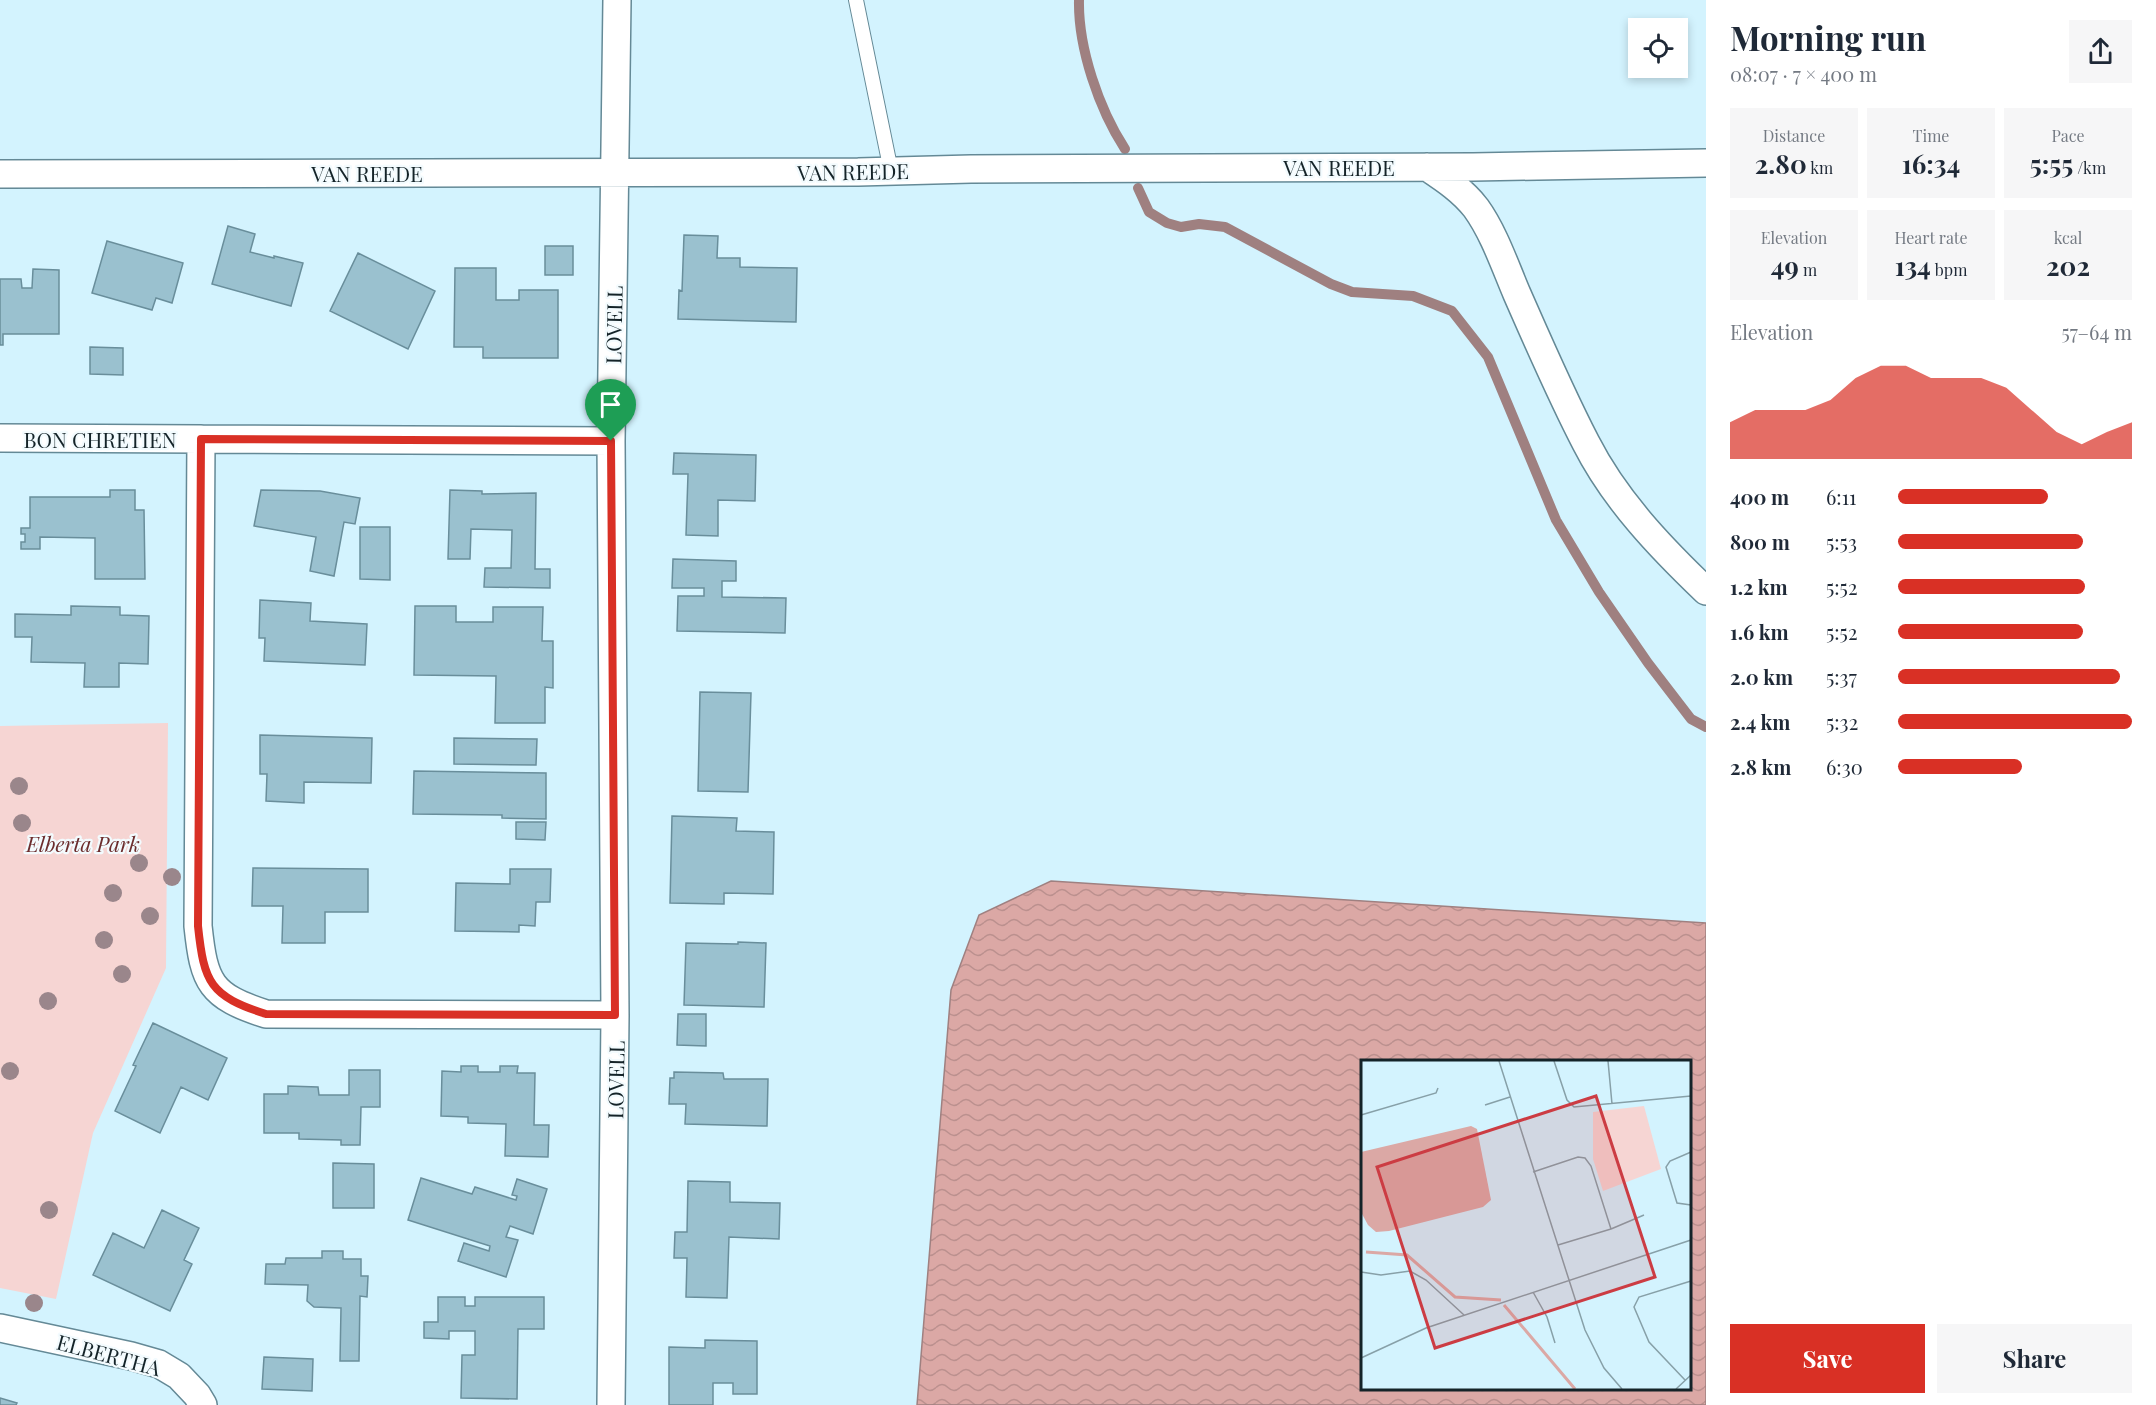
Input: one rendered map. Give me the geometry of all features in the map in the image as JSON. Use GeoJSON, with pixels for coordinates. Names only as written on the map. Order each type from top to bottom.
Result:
{"type":"FeatureCollection","features":[{"type":"Feature","properties":{"kind":"street","name":"LOVELL"},"geometry":{"type":"LineString","coordinates":[[611,1405],[615,1015],[611,441],[617,0]]}},
{"type":"Feature","properties":{"kind":"street","name":"VAN REEDE"},"geometry":{"type":"LineString","coordinates":[[0,174],[891,171],[1427,167],[1706,162]]}},
{"type":"Feature","properties":{"kind":"street"},"geometry":{"type":"LineString","coordinates":[[1427,167],[1464,194],[1477,208],[1492,236],[1529,323],[1586,444],[1614,489],[1635,517],[1706,591]]}},
{"type":"Feature","properties":{"kind":"street","name":"BON CHRETIEN"},"geometry":{"type":"LineString","coordinates":[[0,438],[611,441]]}},
{"type":"Feature","properties":{"kind":"street","name":"BON CHRETIEN"},"geometry":{"type":"LineString","coordinates":[[201,439],[198,926],[205,972],[218,991],[241,1006],[266,1014],[615,1015]]}},
{"type":"Feature","properties":{"kind":"street","name":"ELBERTHA"},"geometry":{"type":"LineString","coordinates":[[0,1328],[159,1364],[179,1376],[203,1405]]}},
{"type":"Feature","properties":{"kind":"lane"},"geometry":{"type":"LineString","coordinates":[[856,0],[891,171]]}},
{"type":"Feature","properties":{"kind":"green space","name":"Elberta Park"},"geometry":{"type":"Polygon","coordinates":[[[168,723],[166,968],[93,1133],[56,1299],[0,1288],[0,726],[168,723]]]}},
{"type":"Feature","properties":{"kind":"water"},"geometry":{"type":"Polygon","coordinates":[[[1051,881],[1706,923],[1706,1405],[917,1405],[951,990],[979,915],[1051,881]]]}},
{"type":"Feature","properties":{"kind":"building"},"geometry":{"type":"Polygon","coordinates":[[[228,226],[255,234],[250,252],[303,263],[291,306],[212,284],[228,226]]]}},
{"type":"Feature","properties":{"kind":"building"},"geometry":{"type":"Polygon","coordinates":[[[684,235],[718,236],[717,258],[740,258],[740,267],[797,268],[796,322],[678,319],[679,290],[682,291],[684,235]]]}},
{"type":"Feature","properties":{"kind":"building"},"geometry":{"type":"Polygon","coordinates":[[[107,241],[183,263],[172,303],[156,298],[152,310],[92,293],[107,241]]]}},
{"type":"Feature","properties":{"kind":"building"},"geometry":{"type":"Polygon","coordinates":[[[545,246],[573,246],[573,275],[545,275],[545,246]]]}},
{"type":"Feature","properties":{"kind":"building"},"geometry":{"type":"Polygon","coordinates":[[[358,253],[435,291],[408,349],[330,311],[358,253]]]}},
{"type":"Feature","properties":{"kind":"building"},"geometry":{"type":"Polygon","coordinates":[[[455,268],[496,268],[496,300],[519,300],[519,290],[558,290],[558,358],[483,358],[483,347],[454,347],[455,268]]]}},
{"type":"Feature","properties":{"kind":"building"},"geometry":{"type":"Polygon","coordinates":[[[33,269],[59,270],[59,334],[3,334],[3,345],[0,345],[0,279],[21,279],[22,288],[32,288],[33,269]]]}},
{"type":"Feature","properties":{"kind":"building"},"geometry":{"type":"Polygon","coordinates":[[[90,347],[123,348],[123,375],[90,374],[90,347]]]}},
{"type":"Feature","properties":{"kind":"building"},"geometry":{"type":"Polygon","coordinates":[[[674,453],[756,455],[755,501],[718,500],[718,536],[686,535],[688,474],[673,474],[674,453]]]}},
{"type":"Feature","properties":{"kind":"building"},"geometry":{"type":"Polygon","coordinates":[[[110,490],[135,490],[135,510],[144,510],[145,579],[95,579],[95,538],[40,537],[40,549],[21,549],[21,542],[25,542],[25,534],[21,534],[21,528],[30,528],[30,497],[110,497],[110,490]]]}},
{"type":"Feature","properties":{"kind":"building"},"geometry":{"type":"Polygon","coordinates":[[[261,490],[320,491],[360,498],[355,524],[344,522],[334,576],[310,571],[316,537],[254,526],[261,490]]]}},
{"type":"Feature","properties":{"kind":"building"},"geometry":{"type":"Polygon","coordinates":[[[450,490],[482,491],[482,494],[536,493],[535,569],[550,569],[550,588],[484,587],[485,568],[511,568],[512,530],[471,529],[470,559],[448,559],[450,490]]]}},
{"type":"Feature","properties":{"kind":"building"},"geometry":{"type":"Polygon","coordinates":[[[360,527],[390,527],[390,580],[360,579],[360,527]]]}},
{"type":"Feature","properties":{"kind":"building"},"geometry":{"type":"Polygon","coordinates":[[[673,559],[736,561],[736,581],[722,581],[722,597],[786,598],[785,633],[677,631],[678,596],[704,596],[704,588],[672,588],[673,559]]]}},
{"type":"Feature","properties":{"kind":"building"},"geometry":{"type":"Polygon","coordinates":[[[260,600],[311,603],[310,621],[367,624],[365,665],[264,661],[265,638],[259,638],[260,600]]]}},
{"type":"Feature","properties":{"kind":"building"},"geometry":{"type":"Polygon","coordinates":[[[71,606],[120,607],[120,615],[149,616],[148,664],[119,663],[119,687],[84,687],[85,663],[31,662],[32,637],[15,637],[15,614],[71,615],[71,606]]]}},
{"type":"Feature","properties":{"kind":"building"},"geometry":{"type":"Polygon","coordinates":[[[415,606],[456,606],[456,622],[493,622],[493,607],[543,607],[542,641],[553,641],[553,688],[545,687],[545,723],[495,723],[496,676],[414,675],[415,606]]]}},
{"type":"Feature","properties":{"kind":"building"},"geometry":{"type":"Polygon","coordinates":[[[700,692],[751,693],[748,792],[698,791],[700,692]]]}},
{"type":"Feature","properties":{"kind":"building"},"geometry":{"type":"Polygon","coordinates":[[[260,735],[372,738],[371,783],[304,782],[304,803],[266,801],[267,774],[260,774],[260,735]]]}},
{"type":"Feature","properties":{"kind":"building"},"geometry":{"type":"Polygon","coordinates":[[[454,738],[537,739],[536,765],[454,764],[454,738]]]}},
{"type":"Feature","properties":{"kind":"building"},"geometry":{"type":"Polygon","coordinates":[[[414,771],[546,773],[546,819],[502,818],[502,815],[413,814],[414,771]]]}},
{"type":"Feature","properties":{"kind":"building"},"geometry":{"type":"Polygon","coordinates":[[[672,816],[737,818],[736,831],[774,832],[773,894],[724,893],[724,904],[670,903],[672,816]]]}},
{"type":"Feature","properties":{"kind":"building"},"geometry":{"type":"Polygon","coordinates":[[[516,822],[546,822],[545,840],[516,839],[516,822]]]}},
{"type":"Feature","properties":{"kind":"building"},"geometry":{"type":"Polygon","coordinates":[[[253,868],[368,869],[368,912],[325,912],[325,943],[282,943],[283,906],[252,906],[253,868]]]}},
{"type":"Feature","properties":{"kind":"building"},"geometry":{"type":"Polygon","coordinates":[[[510,869],[551,869],[550,902],[536,902],[535,926],[519,925],[519,932],[455,931],[456,883],[510,884],[510,869]]]}},
{"type":"Feature","properties":{"kind":"building"},"geometry":{"type":"Polygon","coordinates":[[[738,942],[766,943],[764,1007],[684,1005],[686,943],[738,944],[738,942]]]}},
{"type":"Feature","properties":{"kind":"building"},"geometry":{"type":"Polygon","coordinates":[[[678,1014],[706,1014],[706,1046],[677,1045],[678,1014]]]}},
{"type":"Feature","properties":{"kind":"building"},"geometry":{"type":"Polygon","coordinates":[[[153,1023],[227,1058],[208,1100],[181,1087],[160,1133],[115,1111],[153,1023]]]}},
{"type":"Feature","properties":{"kind":"building"},"geometry":{"type":"Polygon","coordinates":[[[461,1066],[478,1066],[478,1072],[500,1072],[500,1066],[518,1066],[517,1073],[535,1073],[534,1125],[549,1125],[548,1157],[505,1156],[506,1124],[468,1123],[468,1117],[441,1116],[442,1071],[461,1072],[461,1066]]]}},
{"type":"Feature","properties":{"kind":"building"},"geometry":{"type":"Polygon","coordinates":[[[349,1070],[380,1070],[380,1107],[361,1107],[360,1145],[341,1145],[341,1140],[299,1139],[299,1133],[264,1133],[264,1094],[288,1094],[288,1086],[318,1087],[319,1095],[349,1095],[349,1070]]]}},
{"type":"Feature","properties":{"kind":"building"},"geometry":{"type":"Polygon","coordinates":[[[674,1072],[723,1073],[724,1079],[768,1079],[767,1126],[685,1124],[686,1104],[669,1104],[670,1078],[674,1078],[674,1072]]]}},
{"type":"Feature","properties":{"kind":"building"},"geometry":{"type":"Polygon","coordinates":[[[333,1163],[374,1164],[374,1208],[333,1208],[333,1163]]]}},
{"type":"Feature","properties":{"kind":"building"},"geometry":{"type":"Polygon","coordinates":[[[421,1178],[472,1194],[475,1187],[516,1200],[517,1196],[512,1195],[517,1179],[547,1189],[533,1234],[510,1226],[506,1237],[518,1240],[506,1277],[458,1261],[464,1243],[489,1251],[490,1246],[408,1220],[421,1178]]]}},
{"type":"Feature","properties":{"kind":"building"},"geometry":{"type":"Polygon","coordinates":[[[688,1181],[730,1182],[730,1202],[780,1203],[779,1239],[729,1237],[727,1298],[686,1297],[687,1258],[674,1258],[675,1232],[687,1232],[688,1181]]]}},
{"type":"Feature","properties":{"kind":"building"},"geometry":{"type":"Polygon","coordinates":[[[162,1210],[199,1228],[184,1260],[192,1264],[170,1311],[93,1275],[113,1233],[144,1248],[162,1210]]]}},
{"type":"Feature","properties":{"kind":"building"},"geometry":{"type":"Polygon","coordinates":[[[322,1251],[343,1251],[343,1259],[361,1259],[361,1276],[368,1276],[367,1297],[360,1296],[359,1361],[340,1361],[341,1308],[314,1307],[307,1301],[308,1285],[265,1284],[266,1264],[285,1264],[286,1258],[322,1258],[322,1251]]]}},
{"type":"Feature","properties":{"kind":"building"},"geometry":{"type":"Polygon","coordinates":[[[438,1297],[465,1297],[465,1306],[475,1306],[475,1297],[544,1297],[544,1329],[518,1329],[517,1399],[461,1398],[462,1355],[475,1355],[475,1331],[449,1331],[449,1339],[424,1338],[424,1322],[438,1322],[438,1297]]]}},
{"type":"Feature","properties":{"kind":"building"},"geometry":{"type":"Polygon","coordinates":[[[705,1340],[757,1341],[757,1394],[733,1394],[733,1383],[713,1383],[713,1405],[669,1405],[669,1347],[705,1348],[705,1340]]]}},
{"type":"Feature","properties":{"kind":"building"},"geometry":{"type":"Polygon","coordinates":[[[264,1357],[313,1359],[312,1391],[262,1389],[264,1357]]]}},
{"type":"Feature","properties":{"kind":"building"},"geometry":{"type":"Polygon","coordinates":[[[0,1398],[17,1403],[16,1405],[0,1405],[0,1398]]]}},
{"type":"Feature","properties":{"kind":"waterway"},"geometry":{"type":"LineString","coordinates":[[1079,0],[1082,38],[1092,78],[1107,116],[1125,149]]}},
{"type":"Feature","properties":{"kind":"waterway"},"geometry":{"type":"LineString","coordinates":[[1138,188],[1149,212],[1167,223],[1181,227],[1199,224],[1225,227],[1331,284],[1352,292],[1413,296],[1452,311],[1488,357],[1556,520],[1599,592],[1648,663],[1691,719],[1706,727]]}},
{"type":"Feature","properties":{"kind":"route"},"geometry":{"type":"LineString","coordinates":[[201,439],[611,441],[615,1015],[266,1014],[241,1006],[218,991],[205,972],[198,926],[201,439]]}}]}
